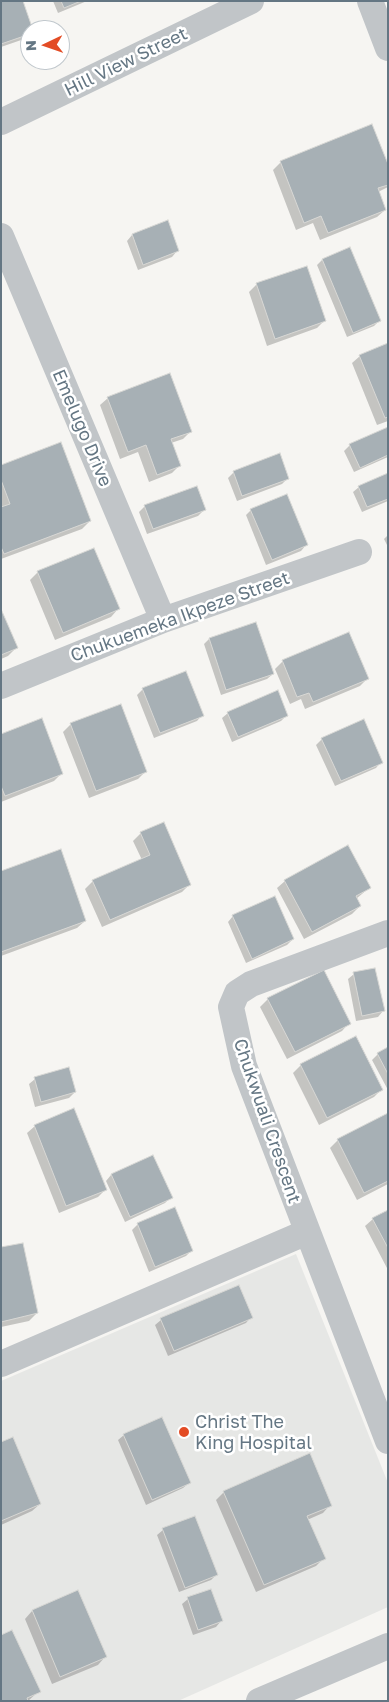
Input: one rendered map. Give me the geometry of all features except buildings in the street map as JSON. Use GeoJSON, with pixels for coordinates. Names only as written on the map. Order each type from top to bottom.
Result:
{"type":"FeatureCollection","features":[{"type":"Feature","properties":{"kind":"street","name":"Hill View Street"},"geometry":{"type":"LineString","coordinates":[[1,122],[251,1]]}},
{"type":"Feature","properties":{"kind":"street"},"geometry":{"type":"LineString","coordinates":[[370,1],[388,48]]}},
{"type":"Feature","properties":{"kind":"street","name":"Emelugo Drive"},"geometry":{"type":"LineString","coordinates":[[1,236],[163,620]]}},
{"type":"Feature","properties":{"kind":"street","name":"Chukuemeka Ikpeze Street"},"geometry":{"type":"LineString","coordinates":[[1,686],[163,620],[359,552]]}},
{"type":"Feature","properties":{"kind":"street","name":"Chukwuali Crescent"},"geometry":{"type":"LineString","coordinates":[[388,933],[251,984],[237,993],[231,1007],[244,1066],[388,1441]]}},
{"type":"Feature","properties":{"kind":"street"},"geometry":{"type":"LineString","coordinates":[[1,1364],[307,1232]]}},
{"type":"Feature","properties":{"kind":"street"},"geometry":{"type":"LineString","coordinates":[[260,1701],[388,1646]]}},
{"type":"Feature","properties":{"kind":"shaded area","name":"Christ The King Hospital"},"geometry":{"type":"Polygon","coordinates":[[[296,1254],[388,1483],[388,1607],[178,1701],[1,1701],[1,1381],[296,1254]]]}},
{"type":"Feature","properties":{"kind":"place","name":"Christ The King Hospital"},"geometry":{"type":"Point","coordinates":[184,1432]}}]}
